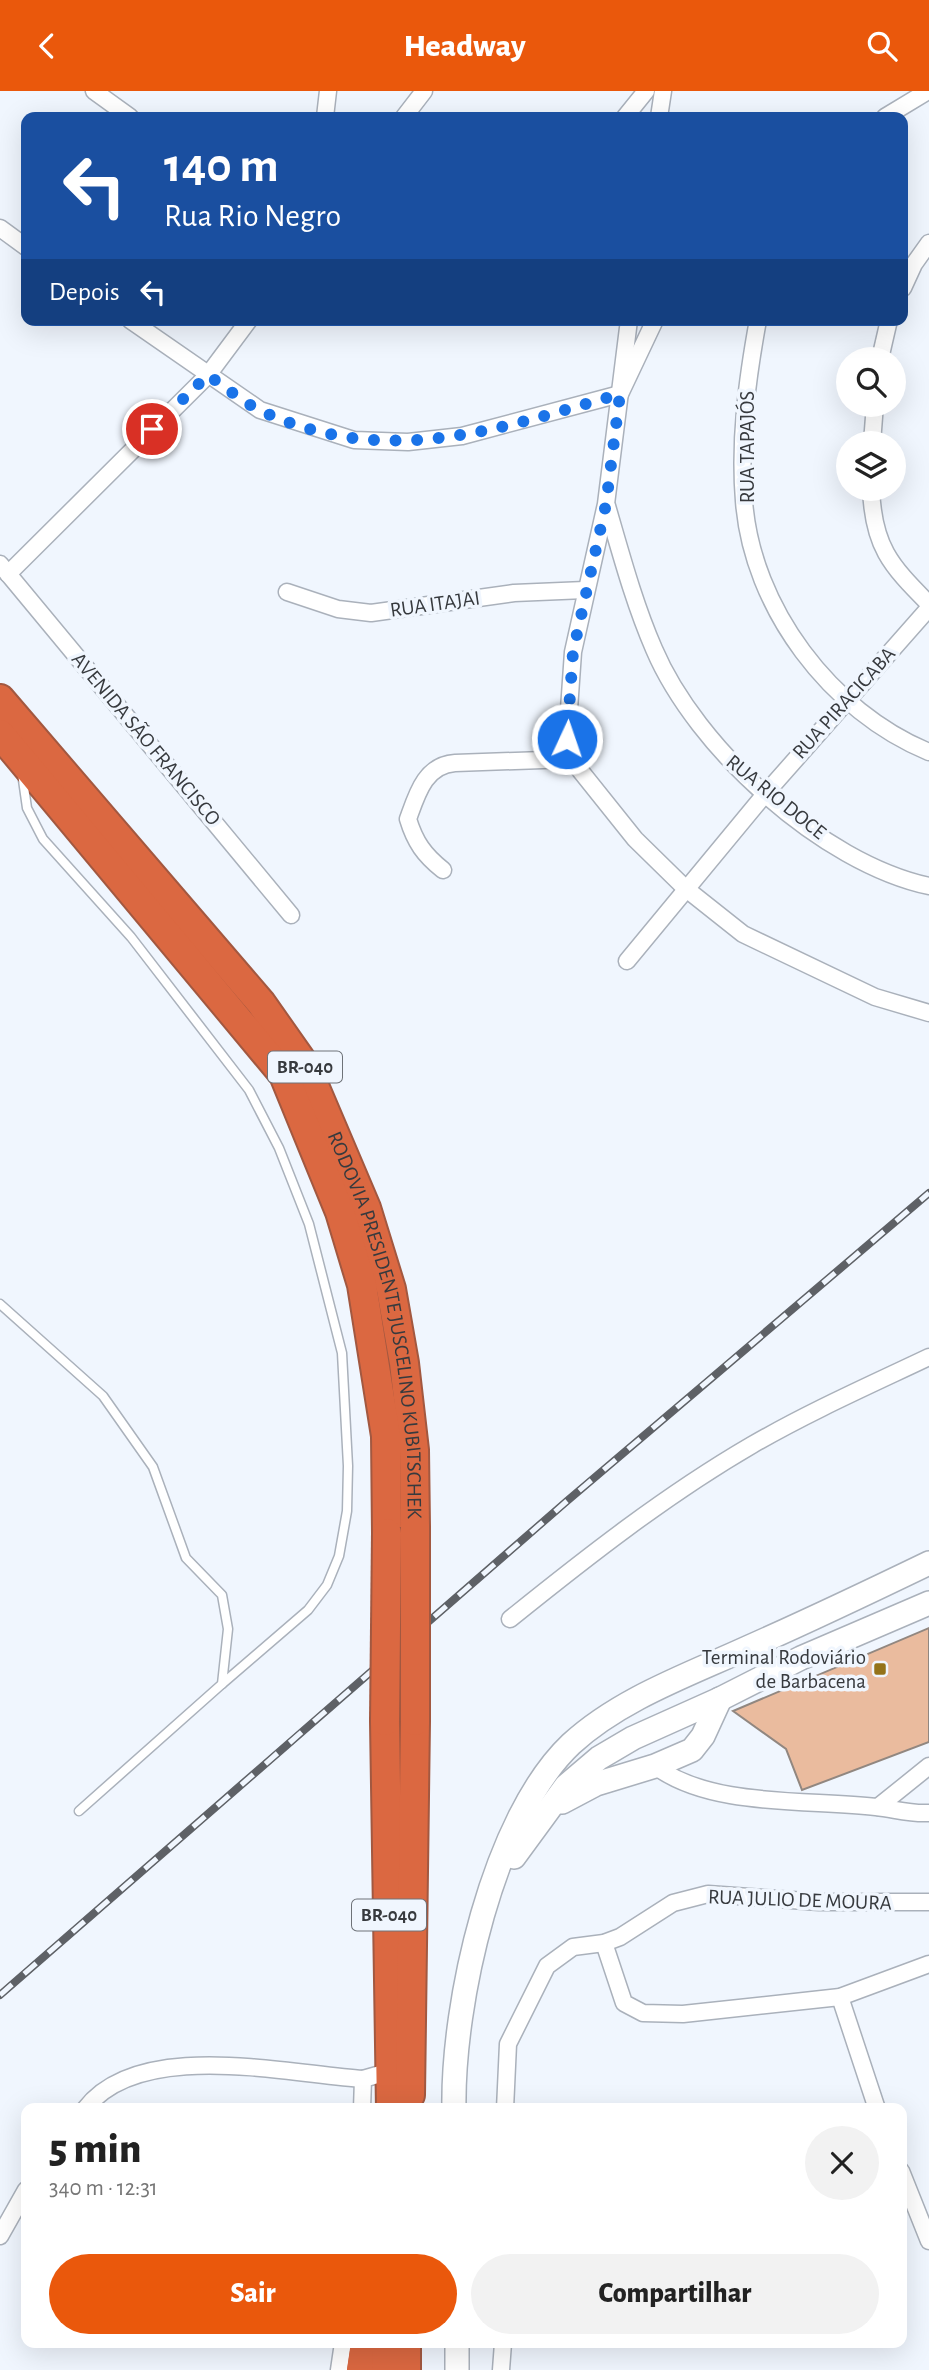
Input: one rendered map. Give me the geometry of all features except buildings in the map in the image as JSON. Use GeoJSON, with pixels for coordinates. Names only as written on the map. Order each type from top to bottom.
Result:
{"type":"FeatureCollection","features":[{"type":"Feature","properties":{"kind":"highway","name":"RODOVIA PRESIDENTE JUSCELINO KUBITSCHEK"},"geometry":{"type":"LineString","coordinates":[[0,699],[261,1003],[306,1067],[366,1208],[391,1289],[414,1450],[415,1721],[410,2103]]}},
{"type":"Feature","properties":{"kind":"highway","name":"RODOVIA PRESIDENTE JUSCELINO KUBITSCHEK"},"geometry":{"type":"LineString","coordinates":[[0,734],[284,1075],[340,1212],[362,1285],[386,1436],[385,1721],[391,2103]]}},
{"type":"Feature","properties":{"kind":"highway"},"geometry":{"type":"LineString","coordinates":[[361,2370],[364,2348]]}},
{"type":"Feature","properties":{"kind":"highway"},"geometry":{"type":"LineString","coordinates":[[386,2370],[387,2348]]}},
{"type":"Feature","properties":{"kind":"highway"},"geometry":{"type":"LineString","coordinates":[[406,2348],[406,2370]]}},
{"type":"Feature","properties":{"kind":"main road"},"geometry":{"type":"LineString","coordinates":[[455,2103],[463,2003],[479,1921],[519,1820],[547,1773],[572,1744],[643,1696],[929,1563]]}},
{"type":"Feature","properties":{"kind":"main road"},"geometry":{"type":"LineString","coordinates":[[479,1921],[519,1850],[547,1809],[584,1770],[633,1738],[720,1699],[801,1658],[929,1603]]}},
{"type":"Feature","properties":{"kind":"main road"},"geometry":{"type":"LineString","coordinates":[[643,1696],[630,1724],[638,1751],[655,1766]]}},
{"type":"Feature","properties":{"kind":"main road"},"geometry":{"type":"LineString","coordinates":[[547,1809],[596,1784],[655,1766],[692,1749],[703,1737],[720,1699]]}},
{"type":"Feature","properties":{"kind":"main road"},"geometry":{"type":"LineString","coordinates":[[457,2348],[457,2370]]}},
{"type":"Feature","properties":{"kind":"street"},"geometry":{"type":"LineString","coordinates":[[94,91],[124,112]]}},
{"type":"Feature","properties":{"kind":"street"},"geometry":{"type":"LineString","coordinates":[[326,112],[328,91]]}},
{"type":"Feature","properties":{"kind":"street"},"geometry":{"type":"LineString","coordinates":[[408,112],[424,91]]}},
{"type":"Feature","properties":{"kind":"street"},"geometry":{"type":"LineString","coordinates":[[629,112],[646,91]]}},
{"type":"Feature","properties":{"kind":"street"},"geometry":{"type":"LineString","coordinates":[[660,112],[663,91]]}},
{"type":"Feature","properties":{"kind":"street"},"geometry":{"type":"LineString","coordinates":[[893,112],[928,91]]}},
{"type":"Feature","properties":{"kind":"street"},"geometry":{"type":"LineString","coordinates":[[0,229],[21,244]]}},
{"type":"Feature","properties":{"kind":"street"},"geometry":{"type":"LineString","coordinates":[[908,277],[929,243]]}},
{"type":"Feature","properties":{"kind":"street"},"geometry":{"type":"LineString","coordinates":[[139,326],[260,410],[306,427],[354,440],[408,442],[485,430],[620,394],[652,326]]}},
{"type":"Feature","properties":{"kind":"street"},"geometry":{"type":"LineString","coordinates":[[4,569],[208,375],[245,326]]}},
{"type":"Feature","properties":{"kind":"street"},"geometry":{"type":"LineString","coordinates":[[628,326],[606,504],[573,652],[567,739],[571,759],[635,839],[685,888],[743,934],[875,996],[929,1013]]}},
{"type":"Feature","properties":{"kind":"street","name":"RUA TAPAJÓS"},"geometry":{"type":"LineString","coordinates":[[757,326],[747,379],[744,503],[756,558],[766,586],[802,651],[846,700],[907,743],[929,752]]}},
{"type":"Feature","properties":{"kind":"street"},"geometry":{"type":"LineString","coordinates":[[883,347],[888,326]]}},
{"type":"Feature","properties":{"kind":"street"},"geometry":{"type":"LineString","coordinates":[[872,501],[872,514],[881,545],[892,567],[929,606]]}},
{"type":"Feature","properties":{"kind":"street","name":"RUA RIO DOCE"},"geometry":{"type":"LineString","coordinates":[[606,504],[660,661],[684,705],[726,758],[765,794],[815,832],[872,866],[929,886]]}},
{"type":"Feature","properties":{"kind":"street","name":"AVENIDA SÃO FRANCISCO"},"geometry":{"type":"LineString","coordinates":[[4,569],[291,915]]}},
{"type":"Feature","properties":{"kind":"street","name":"RUA ITAJAI"},"geometry":{"type":"LineString","coordinates":[[287,592],[338,609],[371,613],[405,611],[514,593],[585,590]]}},
{"type":"Feature","properties":{"kind":"street","name":"RUA PIRACICABA"},"geometry":{"type":"LineString","coordinates":[[627,961],[685,888],[929,606]]}},
{"type":"Feature","properties":{"kind":"street"},"geometry":{"type":"LineString","coordinates":[[443,870],[420,848],[408,820],[427,776],[437,767],[455,763],[571,759]]}},
{"type":"Feature","properties":{"kind":"street"},"geometry":{"type":"LineString","coordinates":[[510,1619],[587,1556],[693,1482],[754,1444],[929,1357]]}},
{"type":"Feature","properties":{"kind":"street"},"geometry":{"type":"LineString","coordinates":[[655,1766],[673,1779],[703,1789],[779,1800],[878,1807],[897,1813],[929,1813]]}},
{"type":"Feature","properties":{"kind":"street"},"geometry":{"type":"LineString","coordinates":[[878,1807],[929,1766]]}},
{"type":"Feature","properties":{"kind":"street","name":"RUA JULIO DE MOURA"},"geometry":{"type":"LineString","coordinates":[[505,2103],[508,2044],[533,1989],[547,1966],[561,1953],[585,1944],[604,1943],[638,1927],[673,1903],[708,1893],[845,1903],[929,1902]]}},
{"type":"Feature","properties":{"kind":"street"},"geometry":{"type":"LineString","coordinates":[[604,1943],[624,2003],[643,2013],[683,2014],[840,1997],[929,1964]]}},
{"type":"Feature","properties":{"kind":"street"},"geometry":{"type":"LineString","coordinates":[[840,1997],[875,2103]]}},
{"type":"Feature","properties":{"kind":"street"},"geometry":{"type":"LineString","coordinates":[[90,2103],[111,2085],[132,2076],[196,2066],[265,2068],[363,2079],[391,2071]]}},
{"type":"Feature","properties":{"kind":"street"},"geometry":{"type":"LineString","coordinates":[[362,2103],[363,2079]]}},
{"type":"Feature","properties":{"kind":"street"},"geometry":{"type":"LineString","coordinates":[[907,2186],[929,2241]]}},
{"type":"Feature","properties":{"kind":"street"},"geometry":{"type":"LineString","coordinates":[[0,2236],[21,2199]]}},
{"type":"Feature","properties":{"kind":"street"},"geometry":{"type":"LineString","coordinates":[[339,2370],[342,2348]]}},
{"type":"Feature","properties":{"kind":"street"},"geometry":{"type":"LineString","coordinates":[[501,2370],[503,2348]]}},
{"type":"Feature","properties":{"kind":"lane"},"geometry":{"type":"LineString","coordinates":[[21,759],[27,808],[43,839],[131,937],[249,1090],[279,1148],[309,1224],[342,1353],[347,1511],[339,1556],[327,1585],[308,1610],[79,1811]]}},
{"type":"Feature","properties":{"kind":"lane"},"geometry":{"type":"LineString","coordinates":[[0,1304],[103,1396],[153,1467],[186,1558],[222,1595],[228,1629],[222,1684]]}},
{"type":"Feature","properties":{"kind":"railway"},"geometry":{"type":"LineString","coordinates":[[0,1995],[567,1501],[929,1193]]}},
{"type":"Feature","properties":{"kind":"place","name":"Terminal Rodoviário de Barbacena"},"geometry":{"type":"Point","coordinates":[880,1669]}},
{"type":"Feature","properties":{"kind":"route"},"geometry":{"type":"LineString","coordinates":[[152,429],[208,375],[260,410],[306,427],[354,440],[408,442],[461,436],[531,420],[620,394],[606,504],[573,652],[567,739]]}}]}
